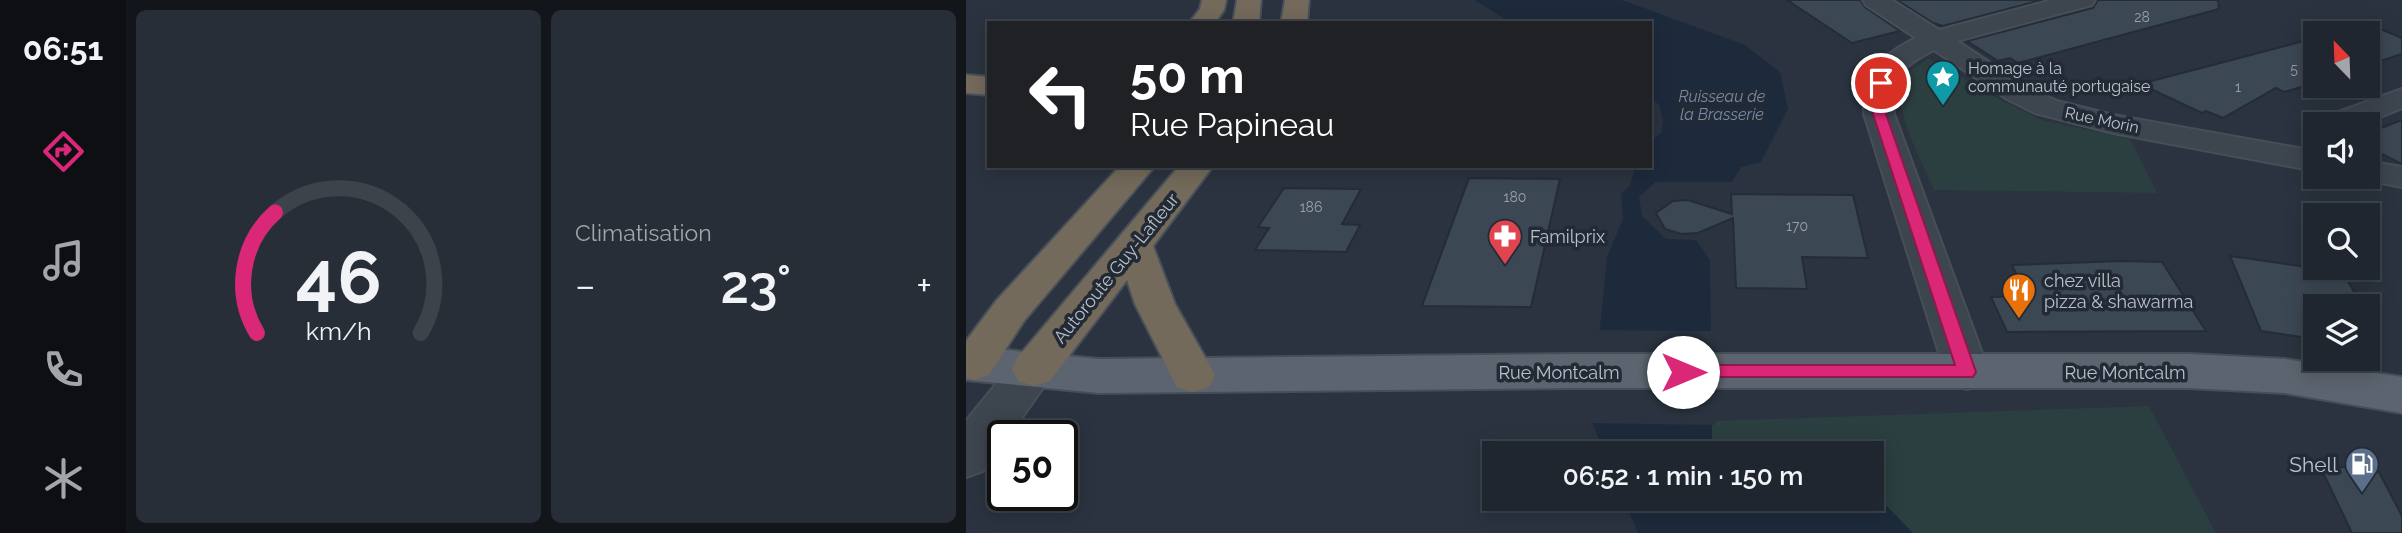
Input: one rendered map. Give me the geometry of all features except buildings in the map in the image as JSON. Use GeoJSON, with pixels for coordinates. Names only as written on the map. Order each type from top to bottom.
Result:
{"type":"FeatureCollection","features":[{"type":"Feature","properties":{"kind":"highway"},"geometry":{"type":"LineString","coordinates":[[1203,21],[1214,0]]}},
{"type":"Feature","properties":{"kind":"highway"},"geometry":{"type":"LineString","coordinates":[[1246,21],[1249,0]]}},
{"type":"Feature","properties":{"kind":"highway"},"geometry":{"type":"LineString","coordinates":[[1294,21],[1297,0]]}},
{"type":"Feature","properties":{"kind":"highway"},"geometry":{"type":"LineString","coordinates":[[966,84],[987,86]]}},
{"type":"Feature","properties":{"kind":"highway"},"geometry":{"type":"LineString","coordinates":[[969,367],[1017,302],[1137,168]]}},
{"type":"Feature","properties":{"kind":"highway","name":"Autoroute Guy-Lafleur"},"geometry":{"type":"LineString","coordinates":[[1034,369],[1195,168]]}},
{"type":"Feature","properties":{"kind":"highway"},"geometry":{"type":"LineString","coordinates":[[1134,244],[1155,304],[1194,375]]}},
{"type":"Feature","properties":{"kind":"main road","name":"Rue Montcalm"},"geometry":{"type":"LineString","coordinates":[[969,367],[1034,369],[1099,376],[1575,371],[2246,373],[2324,380],[2402,395]]}},
{"type":"Feature","properties":{"kind":"street","name":"Rue Morin"},"geometry":{"type":"LineString","coordinates":[[1875,0],[2017,93],[2059,111],[2113,124],[2303,159]]}},
{"type":"Feature","properties":{"kind":"street"},"geometry":{"type":"LineString","coordinates":[[1967,372],[1878,104],[1881,83],[1891,65],[1907,52],[1934,40],[2083,0]]}},
{"type":"Feature","properties":{"kind":"street"},"geometry":{"type":"LineString","coordinates":[[2366,112],[2402,98]]}},
{"type":"Feature","properties":{"kind":"street"},"geometry":{"type":"LineString","coordinates":[[2269,152],[2303,138]]}},
{"type":"Feature","properties":{"kind":"street"},"geometry":{"type":"LineString","coordinates":[[2380,173],[2402,177]]}},
{"type":"Feature","properties":{"kind":"street"},"geometry":{"type":"LineString","coordinates":[[966,457],[1034,369]]}},
{"type":"Feature","properties":{"kind":"shaded area"},"geometry":{"type":"Polygon","coordinates":[[[1929,58],[1997,98],[2042,120],[2130,139],[2157,193],[1934,190],[1910,135],[1900,91],[1901,77],[1929,58]]]}},
{"type":"Feature","properties":{"kind":"shaded area"},"geometry":{"type":"Polygon","coordinates":[[[2149,406],[2216,533],[1913,533],[1884,503],[1884,441],[1712,440],[1712,421],[2149,406]]]}},
{"type":"Feature","properties":{"kind":"water","name":"Ruisseau de la Brasserie"},"geometry":{"type":"Polygon","coordinates":[[[1475,0],[1622,0],[1745,45],[1780,72],[1788,109],[1761,162],[1741,167],[1732,182],[1655,182],[1639,197],[1642,216],[1666,239],[1696,240],[1710,260],[1712,440],[1821,441],[1600,441],[1591,420],[1607,257],[1623,219],[1621,194],[1629,187],[1635,168],[1652,168],[1652,140],[1661,133],[1663,121],[1659,104],[1652,101],[1652,21],[1508,21],[1475,0]]]}},
{"type":"Feature","properties":{"kind":"water"},"geometry":{"type":"Polygon","coordinates":[[[1884,503],[1913,533],[1638,533],[1629,511],[1884,511],[1884,503]]]}},
{"type":"Feature","properties":{"kind":"pier"},"geometry":{"type":"Polygon","coordinates":[[[1596,330],[1714,331],[1716,425],[1588,423],[1596,330]]]}},
{"type":"Feature","properties":{"kind":"place","name":"Homage à la communauté portugaise"},"geometry":{"type":"Point","coordinates":[1943,107]}},
{"type":"Feature","properties":{"kind":"place","name":"Familprix"},"geometry":{"type":"Point","coordinates":[1505,266]}},
{"type":"Feature","properties":{"kind":"place","name":"chez villa pizza & shawarma"},"geometry":{"type":"Point","coordinates":[2019,320]}},
{"type":"Feature","properties":{"kind":"place","name":"Shell"},"geometry":{"type":"Point","coordinates":[2362,494]}},
{"type":"Feature","properties":{"kind":"route"},"geometry":{"type":"LineString","coordinates":[[1683,372],[1967,372],[1879,114],[1881,83]]}}]}
